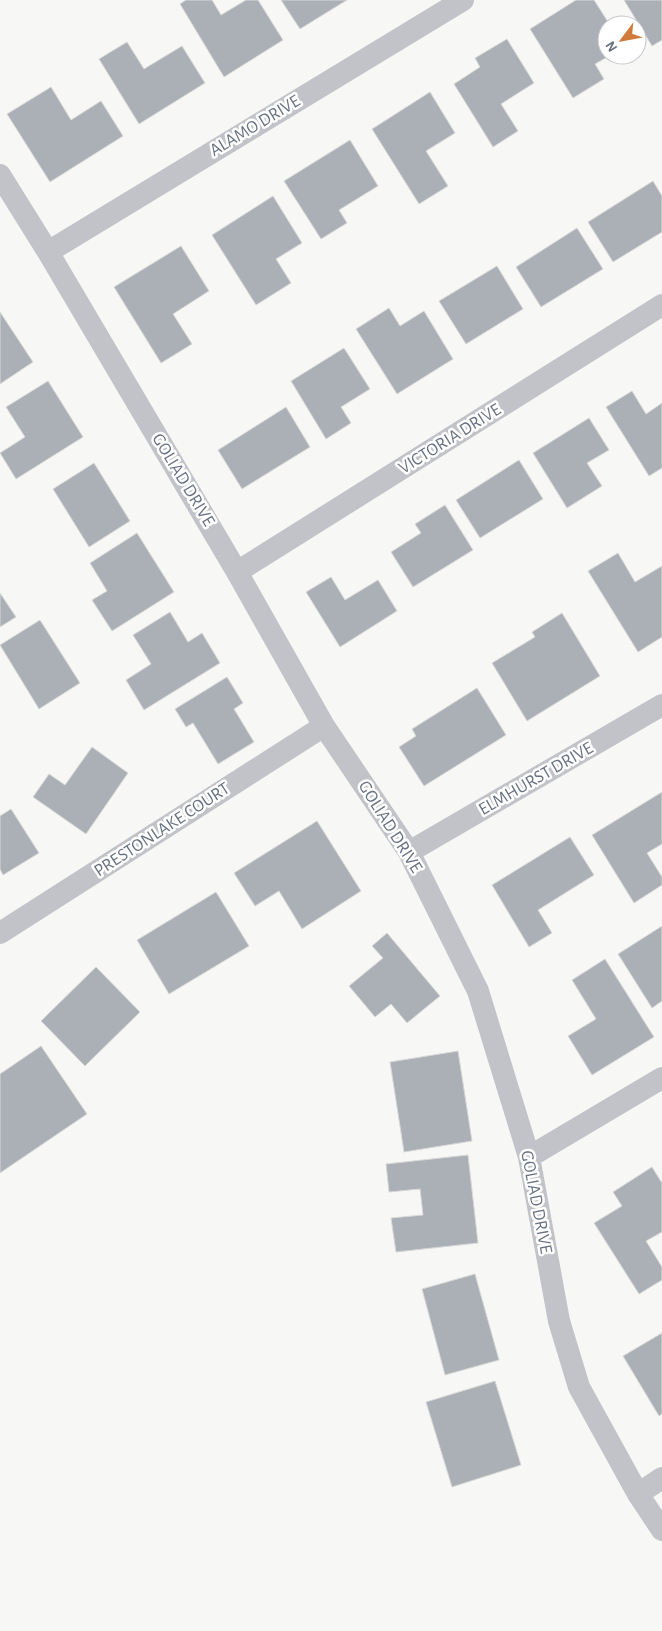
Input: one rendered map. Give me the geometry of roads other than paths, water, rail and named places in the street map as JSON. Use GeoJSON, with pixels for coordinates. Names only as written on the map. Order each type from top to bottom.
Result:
{"type":"FeatureCollection","features":[{"type":"Feature","properties":{"kind":"street","name":"ALAMO DRIVE"},"geometry":{"type":"LineString","coordinates":[[48,252],[463,0]]}},
{"type":"Feature","properties":{"kind":"street","name":"GOLIAD DRIVE"},"geometry":{"type":"LineString","coordinates":[[0,175],[48,252],[237,572],[324,726],[409,852],[478,991],[529,1157],[559,1321],[579,1387],[638,1494],[662,1530]]}},
{"type":"Feature","properties":{"kind":"street","name":"VICTORIA DRIVE"},"geometry":{"type":"LineString","coordinates":[[237,572],[662,305]]}},
{"type":"Feature","properties":{"kind":"street","name":"ELMHURST DRIVE"},"geometry":{"type":"LineString","coordinates":[[409,852],[662,705]]}},
{"type":"Feature","properties":{"kind":"street","name":"PRESTONLAKE COURT"},"geometry":{"type":"LineString","coordinates":[[0,933],[324,726]]}},
{"type":"Feature","properties":{"kind":"street"},"geometry":{"type":"LineString","coordinates":[[529,1157],[662,1078]]}},
{"type":"Feature","properties":{"kind":"street"},"geometry":{"type":"LineString","coordinates":[[638,1494],[662,1478]]}}]}
